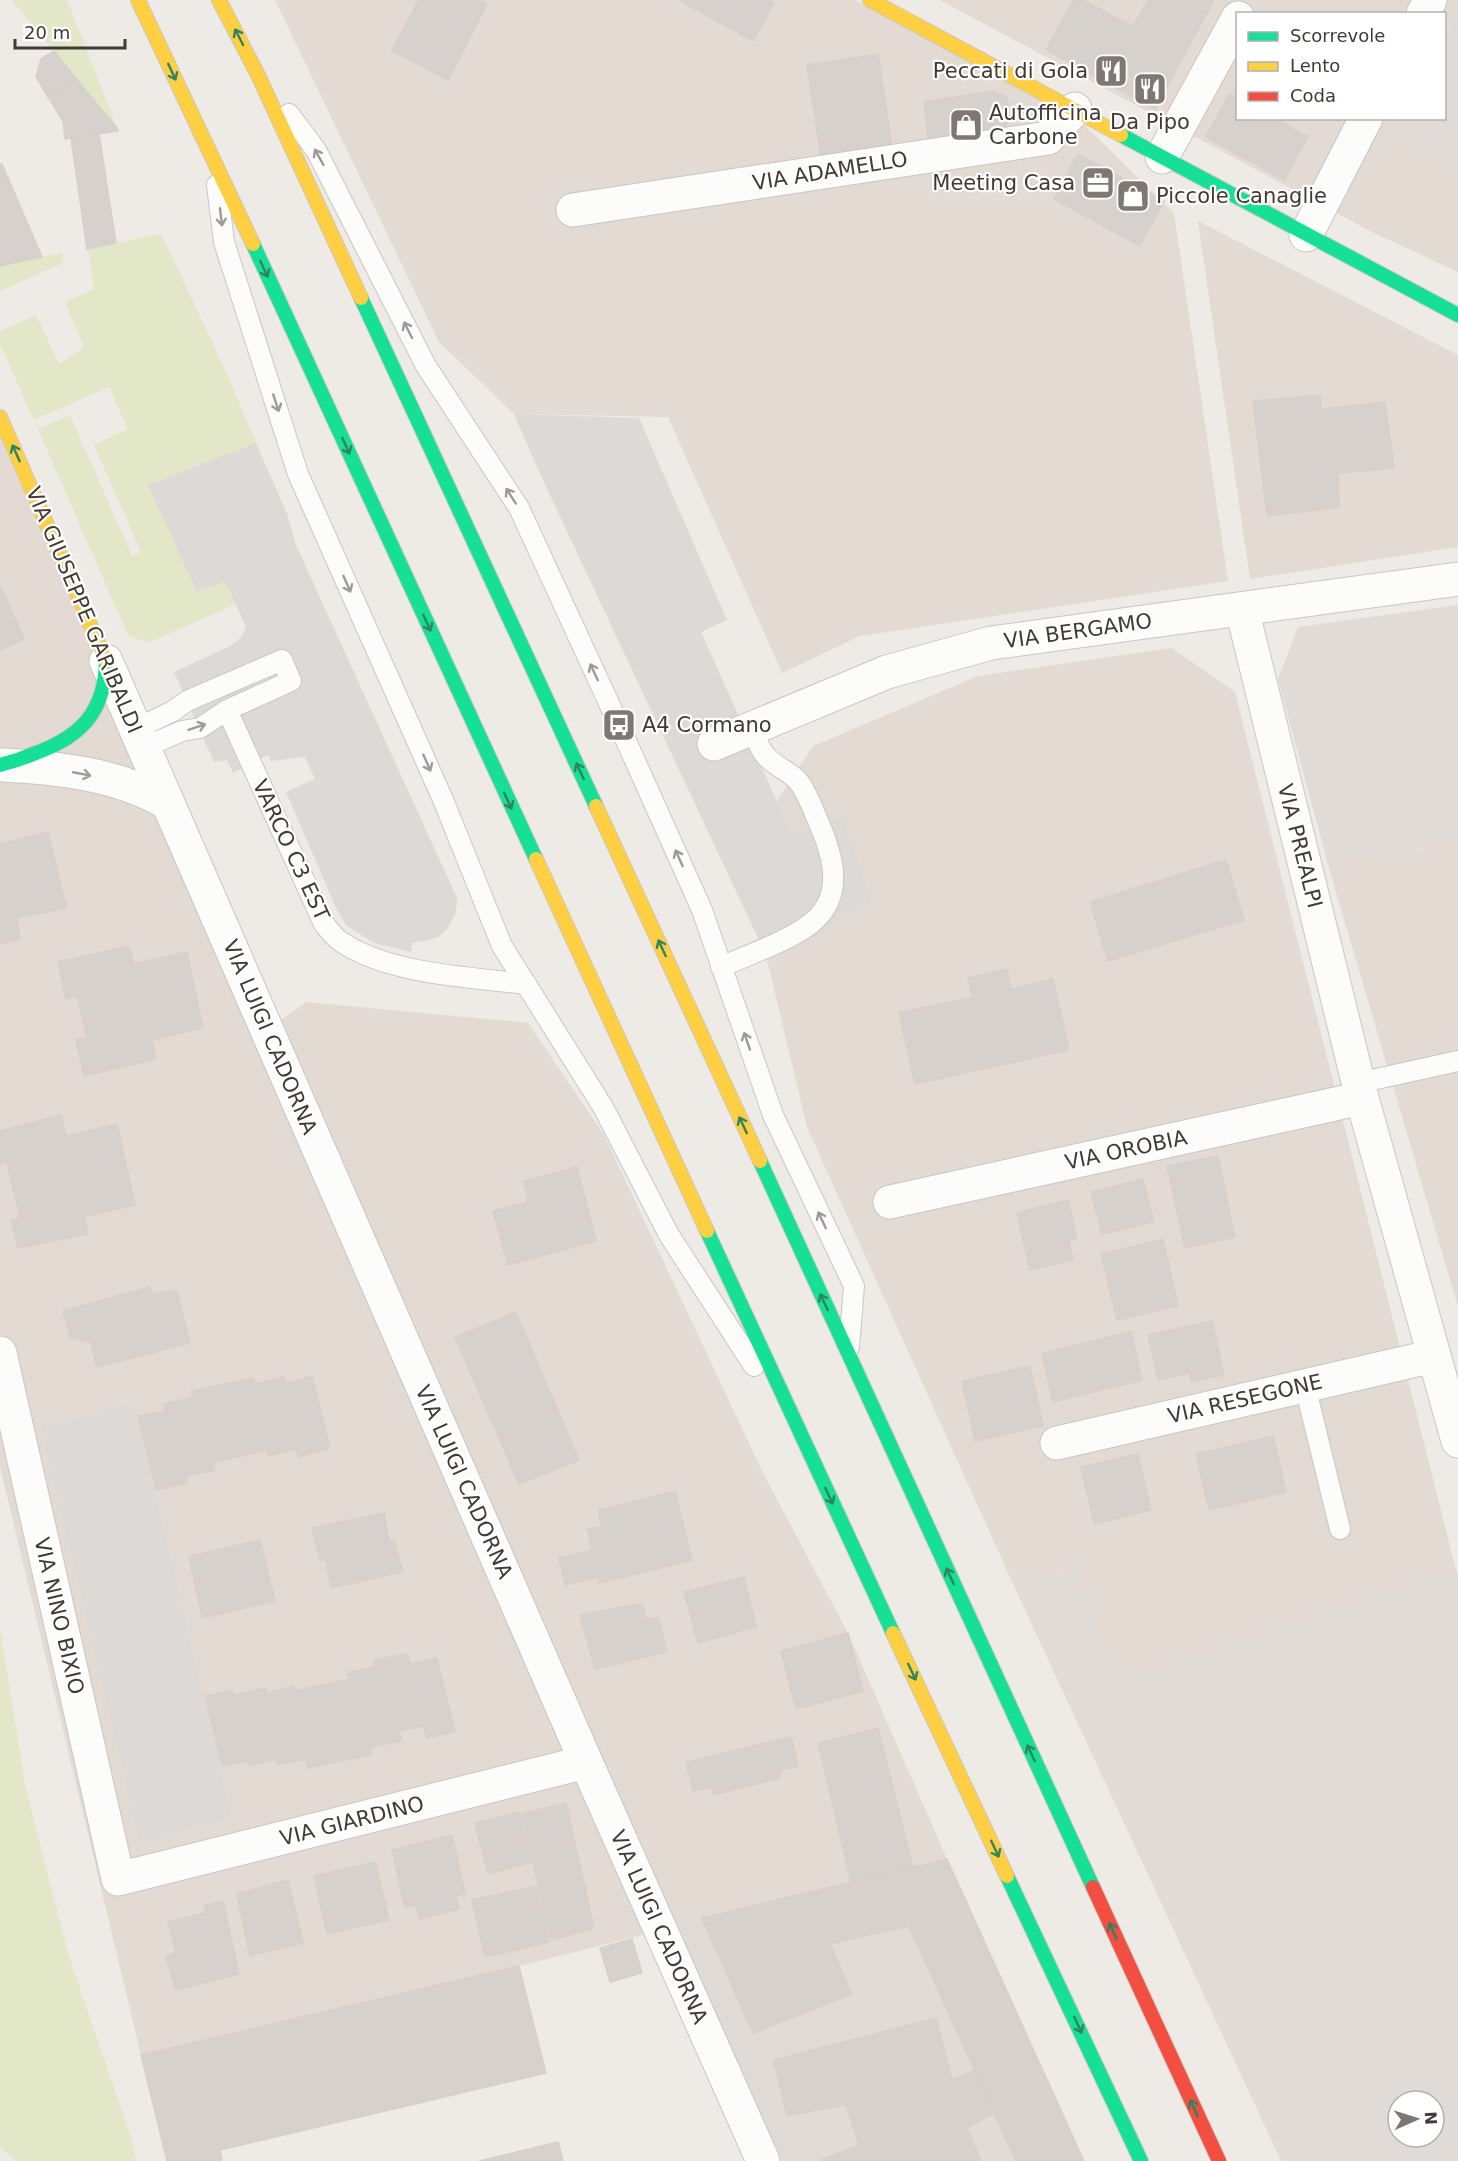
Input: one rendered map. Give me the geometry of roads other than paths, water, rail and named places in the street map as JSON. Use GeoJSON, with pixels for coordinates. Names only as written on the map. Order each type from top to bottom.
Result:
{"type":"FeatureCollection","features":[{"type":"Feature","properties":{"kind":"main road"},"geometry":{"type":"LineString","coordinates":[[138,0],[804,1443],[1142,2161]]}},
{"type":"Feature","properties":{"kind":"main road"},"geometry":{"type":"LineString","coordinates":[[219,0],[258,75],[1219,2161]]}},
{"type":"Feature","properties":{"kind":"main road"},"geometry":{"type":"LineString","coordinates":[[870,0],[1458,315]]}},
{"type":"Feature","properties":{"kind":"main road","name":"VIA GIUSEPPE GARIBALDI"},"geometry":{"type":"LineString","coordinates":[[0,417],[106,661]]}},
{"type":"Feature","properties":{"kind":"main road"},"geometry":{"type":"LineString","coordinates":[[2,765],[50,748],[82,729],[105,690],[106,661]]}},
{"type":"Feature","properties":{"kind":"street"},"geometry":{"type":"LineString","coordinates":[[1162,157],[1236,22]]}},
{"type":"Feature","properties":{"kind":"street","name":"VIA ADAMELLO"},"geometry":{"type":"LineString","coordinates":[[573,210],[1048,138],[1075,109]]}},
{"type":"Feature","properties":{"kind":"street"},"geometry":{"type":"LineString","coordinates":[[1306,235],[1365,120]]}},
{"type":"Feature","properties":{"kind":"street","name":"VIA BERGAMO"},"geometry":{"type":"LineString","coordinates":[[714,744],[887,672],[991,643],[1458,579]]}},
{"type":"Feature","properties":{"kind":"street","name":"VIA PREALPI"},"geometry":{"type":"LineString","coordinates":[[1242,609],[1360,1090],[1458,1441]]}},
{"type":"Feature","properties":{"kind":"street","name":"VIA GIUSEPPE GARIBALDI"},"geometry":{"type":"LineString","coordinates":[[106,661],[167,803]]}},
{"type":"Feature","properties":{"kind":"street"},"geometry":{"type":"LineString","coordinates":[[2,765],[39,767],[102,778],[128,784],[167,803]]}},
{"type":"Feature","properties":{"kind":"street","name":"VIA LUIGI CADORNA"},"geometry":{"type":"LineString","coordinates":[[167,803],[206,886],[586,1762],[763,2161]]}},
{"type":"Feature","properties":{"kind":"street","name":"VIA OROBIA"},"geometry":{"type":"LineString","coordinates":[[890,1202],[1360,1090]]}},
{"type":"Feature","properties":{"kind":"street","name":"VIA NINO BIXIO"},"geometry":{"type":"LineString","coordinates":[[0,1353],[118,1879]]}},
{"type":"Feature","properties":{"kind":"street","name":"VIA RESEGONE"},"geometry":{"type":"LineString","coordinates":[[1057,1443],[1434,1356]]}},
{"type":"Feature","properties":{"kind":"street","name":"VIA GIARDINO"},"geometry":{"type":"LineString","coordinates":[[118,1879],[586,1762]]}},
{"type":"Feature","properties":{"kind":"lane"},"geometry":{"type":"LineString","coordinates":[[258,75],[316,150],[426,366],[519,508],[697,899],[773,1115],[854,1286],[849,1355]]}},
{"type":"Feature","properties":{"kind":"lane"},"geometry":{"type":"LineString","coordinates":[[213,159],[224,242],[298,474],[444,801],[502,946],[603,1107],[669,1235],[804,1443]]}},
{"type":"Feature","properties":{"kind":"lane"},"geometry":{"type":"LineString","coordinates":[[282,660],[291,681],[227,710],[200,728],[140,738],[188,701],[282,660]]}},
{"type":"Feature","properties":{"kind":"lane","name":"VARCO C3 EST"},"geometry":{"type":"LineString","coordinates":[[227,710],[324,924],[337,940],[383,962],[423,971],[525,984]]}},
{"type":"Feature","properties":{"kind":"lane"},"geometry":{"type":"LineString","coordinates":[[721,967],[802,929],[816,918],[825,907],[831,892],[833,877],[828,844],[801,784],[765,755],[752,728]]}},
{"type":"Feature","properties":{"kind":"lane"},"geometry":{"type":"LineString","coordinates":[[1360,1090],[1458,1060]]}},
{"type":"Feature","properties":{"kind":"lane"},"geometry":{"type":"LineString","coordinates":[[1305,1386],[1340,1529]]}},
{"type":"Feature","properties":{"kind":"place","name":"Peccati di Gola"},"geometry":{"type":"Point","coordinates":[1111,71]}},
{"type":"Feature","properties":{"kind":"place","name":"Da Pipo"},"geometry":{"type":"Point","coordinates":[1150,89]}},
{"type":"Feature","properties":{"kind":"place","name":"Autofficina Carbone"},"geometry":{"type":"Point","coordinates":[966,125]}},
{"type":"Feature","properties":{"kind":"place","name":"Meeting Casa"},"geometry":{"type":"Point","coordinates":[1098,183]}},
{"type":"Feature","properties":{"kind":"place","name":"Piccole Canaglie"},"geometry":{"type":"Point","coordinates":[1133,196]}},
{"type":"Feature","properties":{"kind":"place","name":"A4 Cormano"},"geometry":{"type":"Point","coordinates":[619,725]}}]}
